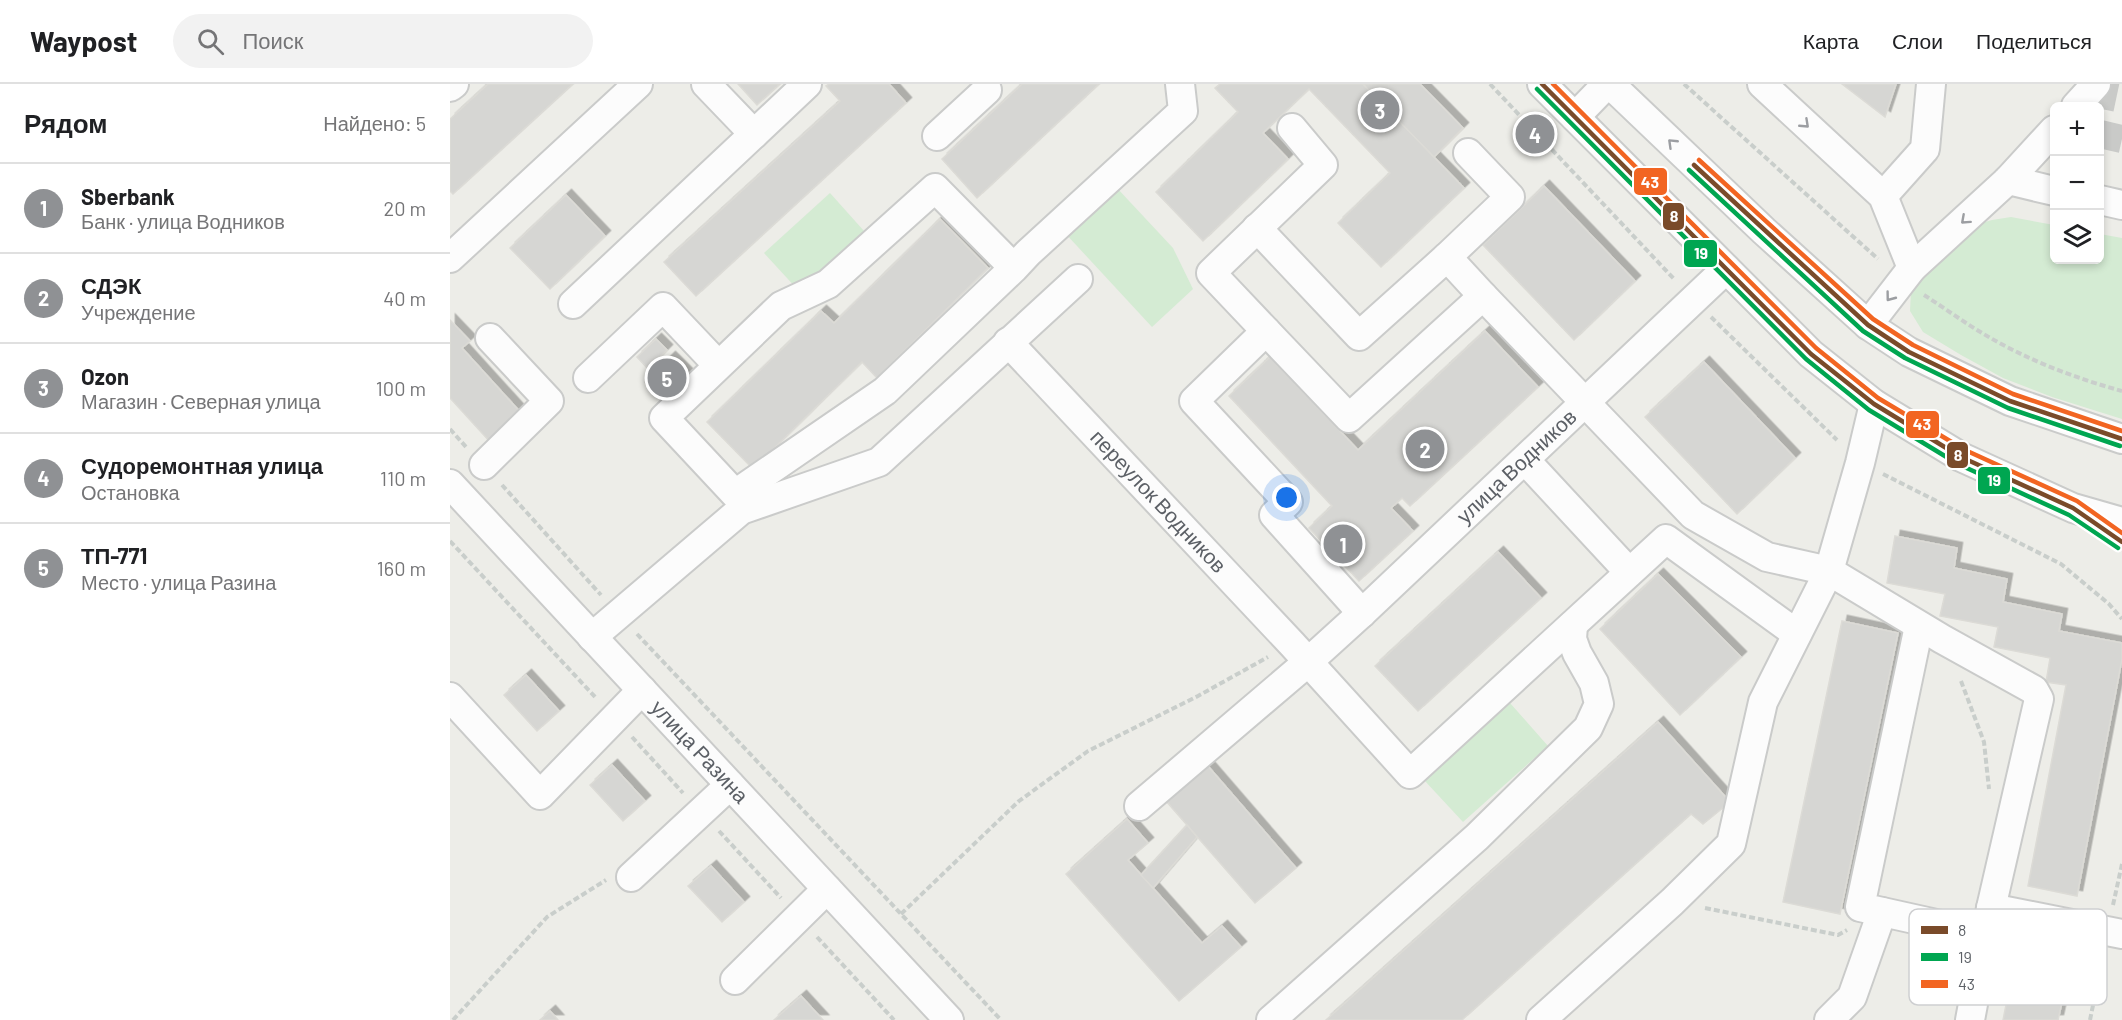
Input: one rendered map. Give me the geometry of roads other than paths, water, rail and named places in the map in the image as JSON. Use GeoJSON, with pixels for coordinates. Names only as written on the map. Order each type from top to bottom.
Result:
{"type":"FeatureCollection","features":[{"type":"Feature","properties":{"kind":"street"},"geometry":{"type":"LineString","coordinates":[[450,87],[454,84]]}},
{"type":"Feature","properties":{"kind":"street"},"geometry":{"type":"LineString","coordinates":[[450,257],[638,84]]}},
{"type":"Feature","properties":{"kind":"street"},"geometry":{"type":"LineString","coordinates":[[706,84],[754,134]]}},
{"type":"Feature","properties":{"kind":"street"},"geometry":{"type":"LineString","coordinates":[[573,304],[807,84]]}},
{"type":"Feature","properties":{"kind":"street"},"geometry":{"type":"LineString","coordinates":[[592,637],[738,502],[885,392],[1183,111],[1180,84]]}},
{"type":"Feature","properties":{"kind":"street"},"geometry":{"type":"LineString","coordinates":[[1542,84],[1811,354],[1874,404],[1961,458],[2073,508],[2122,522]]}},
{"type":"Feature","properties":{"kind":"street"},"geometry":{"type":"LineString","coordinates":[[1575,117],[1609,84],[1764,231],[1868,325],[1909,352],[2010,401],[2122,439]]}},
{"type":"Feature","properties":{"kind":"street"},"geometry":{"type":"LineString","coordinates":[[1762,84],[1883,196],[1907,274]]}},
{"type":"Feature","properties":{"kind":"street"},"geometry":{"type":"LineString","coordinates":[[1883,196],[1924,149],[1931,84]]}},
{"type":"Feature","properties":{"kind":"street"},"geometry":{"type":"LineString","coordinates":[[2080,102],[2096,84]]}},
{"type":"Feature","properties":{"kind":"street"},"geometry":{"type":"LineString","coordinates":[[937,136],[988,86]]}},
{"type":"Feature","properties":{"kind":"street"},"geometry":{"type":"LineString","coordinates":[[1292,128],[1323,165],[1211,273],[1349,418],[1483,296]]}},
{"type":"Feature","properties":{"kind":"street"},"geometry":{"type":"LineString","coordinates":[[1868,325],[1907,274],[2008,180],[2050,135]]}},
{"type":"Feature","properties":{"kind":"street"},"geometry":{"type":"LineString","coordinates":[[1257,228],[1359,336],[1510,197],[1468,153]]}},
{"type":"Feature","properties":{"kind":"street"},"geometry":{"type":"LineString","coordinates":[[2008,180],[2050,189]]}},
{"type":"Feature","properties":{"kind":"street"},"geometry":{"type":"LineString","coordinates":[[738,502],[664,418],[781,306],[828,284],[935,188],[1014,268]]}},
{"type":"Feature","properties":{"kind":"street"},"geometry":{"type":"LineString","coordinates":[[2104,201],[2122,205]]}},
{"type":"Feature","properties":{"kind":"street"},"geometry":{"type":"LineString","coordinates":[[1447,257],[1693,515],[1767,557],[1829,571],[2034,690],[2039,699],[1992,909]]}},
{"type":"Feature","properties":{"kind":"street","name":"улица Водников"},"geometry":{"type":"LineString","coordinates":[[1139,806],[1300,653],[1362,613],[1726,269]]}},
{"type":"Feature","properties":{"kind":"street"},"geometry":{"type":"LineString","coordinates":[[738,502],[879,462],[1078,279]]}},
{"type":"Feature","properties":{"kind":"street"},"geometry":{"type":"LineString","coordinates":[[588,378],[663,307],[718,365]]}},
{"type":"Feature","properties":{"kind":"street"},"geometry":{"type":"LineString","coordinates":[[1266,331],[1194,401],[1288,502],[1274,515],[1362,613]]}},
{"type":"Feature","properties":{"kind":"street"},"geometry":{"type":"LineString","coordinates":[[484,465],[549,401],[490,338]]}},
{"type":"Feature","properties":{"kind":"street","name":"переулок Водников"},"geometry":{"type":"LineString","coordinates":[[1008,342],[1300,653],[1410,774],[1572,625]]}},
{"type":"Feature","properties":{"kind":"street"},"geometry":{"type":"LineString","coordinates":[[1541,1020],[1672,902],[1731,844],[1763,702],[1829,571],[1874,404]]}},
{"type":"Feature","properties":{"kind":"street"},"geometry":{"type":"LineString","coordinates":[[1526,460],[1629,572]]}},
{"type":"Feature","properties":{"kind":"street","name":"улица Разина"},"geometry":{"type":"LineString","coordinates":[[450,484],[827,890],[941,1017]]}},
{"type":"Feature","properties":{"kind":"street"},"geometry":{"type":"LineString","coordinates":[[2073,508],[2122,542]]}},
{"type":"Feature","properties":{"kind":"street"},"geometry":{"type":"LineString","coordinates":[[1271,1020],[1477,837],[1588,728],[1599,705],[1594,683],[1572,639],[1572,625],[1666,539],[1797,634]]}},
{"type":"Feature","properties":{"kind":"street"},"geometry":{"type":"LineString","coordinates":[[1909,914],[1881,912],[1860,907],[1931,632]]}},
{"type":"Feature","properties":{"kind":"street"},"geometry":{"type":"LineString","coordinates":[[450,697],[540,795],[642,690]]}},
{"type":"Feature","properties":{"kind":"street"},"geometry":{"type":"LineString","coordinates":[[631,877],[730,785]]}},
{"type":"Feature","properties":{"kind":"street"},"geometry":{"type":"LineString","coordinates":[[735,980],[827,890]]}},
{"type":"Feature","properties":{"kind":"street"},"geometry":{"type":"LineString","coordinates":[[1829,1020],[1852,997],[1881,912]]}},
{"type":"Feature","properties":{"kind":"street"},"geometry":{"type":"LineString","coordinates":[[2107,933],[2122,934]]}},
{"type":"Feature","properties":{"kind":"street"},"geometry":{"type":"LineString","coordinates":[[1970,1020],[1973,1005]]}},
{"type":"Feature","properties":{"kind":"tunnel"},"geometry":{"type":"LineString","coordinates":[[2089,92],[2122,99]]}},
{"type":"Feature","properties":{"kind":"tunnel"},"geometry":{"type":"LineString","coordinates":[[2104,135],[2122,139]]}},
{"type":"Feature","properties":{"kind":"place","name":"Ozon"},"geometry":{"type":"Point","coordinates":[1380,110]}},
{"type":"Feature","properties":{"kind":"place","name":"Судоремонтная улица"},"geometry":{"type":"Point","coordinates":[1535,134]}},
{"type":"Feature","properties":{"kind":"place","name":"ТП-771"},"geometry":{"type":"Point","coordinates":[667,378]}},
{"type":"Feature","properties":{"kind":"place","name":"СДЭК"},"geometry":{"type":"Point","coordinates":[1425,449]}},
{"type":"Feature","properties":{"kind":"place","name":"Sberbank"},"geometry":{"type":"Point","coordinates":[1343,544]}}]}
